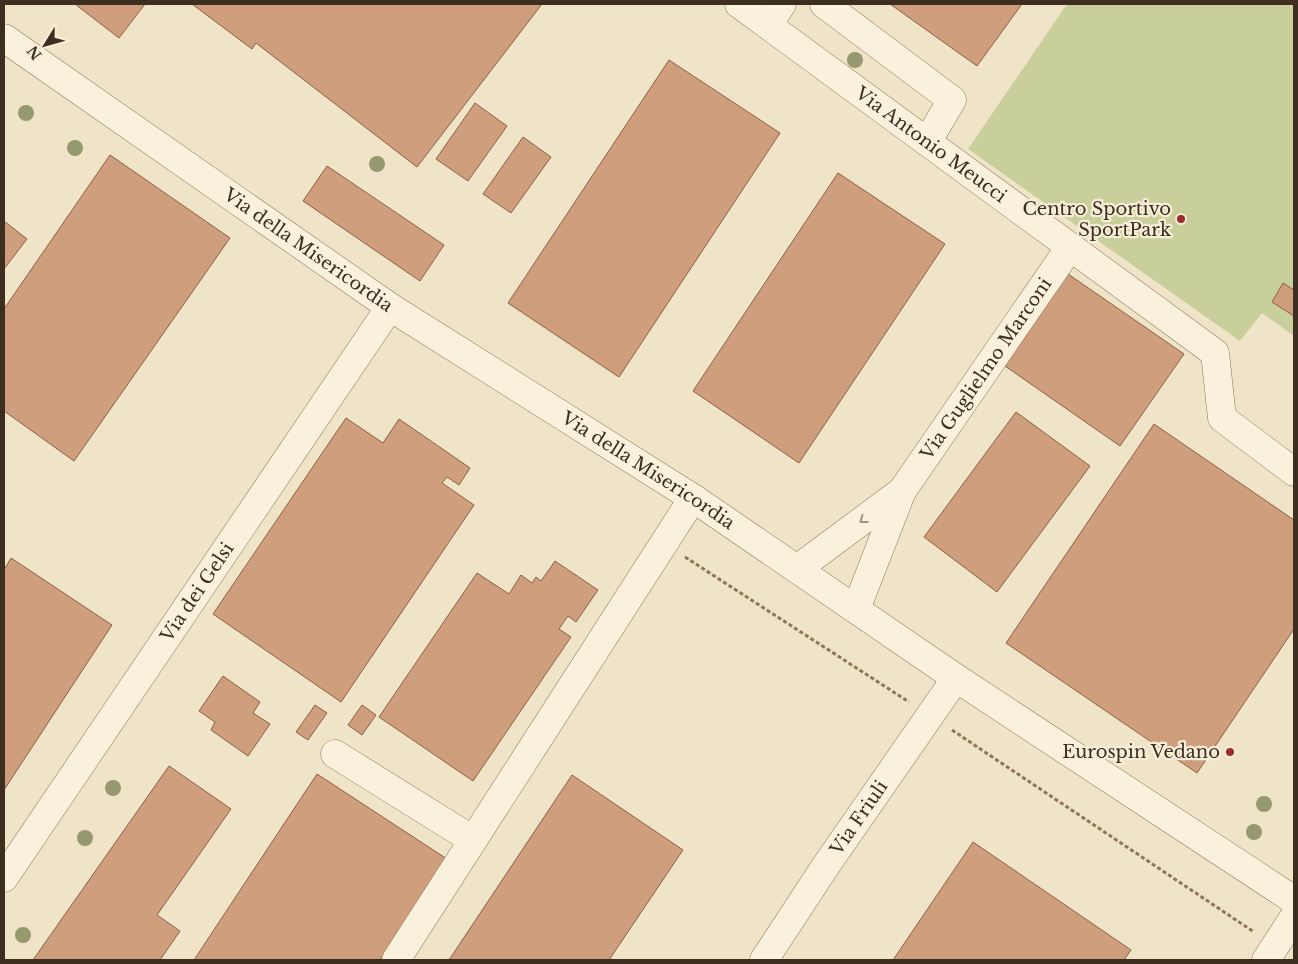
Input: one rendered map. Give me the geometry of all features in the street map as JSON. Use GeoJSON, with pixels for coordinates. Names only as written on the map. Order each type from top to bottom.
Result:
{"type":"FeatureCollection","features":[{"type":"Feature","properties":{"kind":"street","name":"Via Antonio Meucci"},"geometry":{"type":"LineString","coordinates":[[739,4],[775,14],[927,142],[1215,353],[1222,418],[1294,472]]}},
{"type":"Feature","properties":{"kind":"street"},"geometry":{"type":"LineString","coordinates":[[824,4],[952,100],[927,142]]}},
{"type":"Feature","properties":{"kind":"street","name":"Via della Misericordia"},"geometry":{"type":"LineString","coordinates":[[4,38],[390,307],[693,498],[956,678],[1294,900]]}},
{"type":"Feature","properties":{"kind":"street","name":"Via Guglielmo Marconi"},"geometry":{"type":"LineString","coordinates":[[856,609],[902,491],[1070,247]]}},
{"type":"Feature","properties":{"kind":"street","name":"Via dei Gelsi"},"geometry":{"type":"LineString","coordinates":[[4,878],[390,307]]}},
{"type":"Feature","properties":{"kind":"street","name":"Via Guglielmo Marconi"},"geometry":{"type":"LineString","coordinates":[[797,569],[902,491]]}},
{"type":"Feature","properties":{"kind":"street"},"geometry":{"type":"LineString","coordinates":[[396,960],[693,498]]}},
{"type":"Feature","properties":{"kind":"street","name":"Via Friuli"},"geometry":{"type":"LineString","coordinates":[[764,960],[827,864],[956,678]]}},
{"type":"Feature","properties":{"kind":"street"},"geometry":{"type":"LineString","coordinates":[[335,754],[473,840]]}},
{"type":"Feature","properties":{"kind":"street"},"geometry":{"type":"LineString","coordinates":[[1271,953],[1294,917]]}},
{"type":"Feature","properties":{"kind":"path"},"geometry":{"type":"LineString","coordinates":[[664,543],[930,716],[1271,953]]}},
{"type":"Feature","properties":{"kind":"green space","name":"Centro Sportivo SportPark"},"geometry":{"type":"Polygon","coordinates":[[[1067,4],[1294,4],[1294,336],[1262,313],[1240,341],[968,149],[1067,4]]]}},
{"type":"Feature","properties":{"kind":"building"},"geometry":{"type":"Polygon","coordinates":[[[75,4],[145,4],[119,38],[75,4]]]}},
{"type":"Feature","properties":{"kind":"building"},"geometry":{"type":"Polygon","coordinates":[[[192,4],[542,4],[417,167],[256,43],[252,49],[192,4]]]}},
{"type":"Feature","properties":{"kind":"building"},"geometry":{"type":"Polygon","coordinates":[[[890,4],[1022,4],[977,66],[890,4]]]}},
{"type":"Feature","properties":{"kind":"building"},"geometry":{"type":"Polygon","coordinates":[[[669,60],[780,133],[619,377],[508,303],[669,60]]]}},
{"type":"Feature","properties":{"kind":"building"},"geometry":{"type":"Polygon","coordinates":[[[475,103],[507,126],[468,181],[436,159],[475,103]]]}},
{"type":"Feature","properties":{"kind":"building"},"geometry":{"type":"Polygon","coordinates":[[[523,137],[551,157],[511,213],[483,194],[523,137]]]}},
{"type":"Feature","properties":{"kind":"building"},"geometry":{"type":"Polygon","coordinates":[[[110,155],[230,238],[74,461],[4,411],[4,309],[110,155]]]}},
{"type":"Feature","properties":{"kind":"building"},"geometry":{"type":"Polygon","coordinates":[[[327,166],[444,245],[420,281],[303,201],[327,166]]]}},
{"type":"Feature","properties":{"kind":"building"},"geometry":{"type":"Polygon","coordinates":[[[838,173],[945,244],[799,463],[693,391],[838,173]]]}},
{"type":"Feature","properties":{"kind":"building"},"geometry":{"type":"Polygon","coordinates":[[[4,221],[27,239],[4,269],[4,221]]]}},
{"type":"Feature","properties":{"kind":"building"},"geometry":{"type":"Polygon","coordinates":[[[1068,274],[1184,354],[1120,446],[1005,366],[1068,274]]]}},
{"type":"Feature","properties":{"kind":"building"},"geometry":{"type":"Polygon","coordinates":[[[1283,283],[1294,290],[1294,316],[1272,302],[1283,283]]]}},
{"type":"Feature","properties":{"kind":"building"},"geometry":{"type":"Polygon","coordinates":[[[1016,412],[1090,466],[997,592],[924,537],[1016,412]]]}},
{"type":"Feature","properties":{"kind":"building"},"geometry":{"type":"Polygon","coordinates":[[[346,418],[383,443],[399,419],[470,468],[459,485],[447,477],[442,483],[474,505],[341,702],[213,614],[346,418]]]}},
{"type":"Feature","properties":{"kind":"building"},"geometry":{"type":"Polygon","coordinates":[[[1154,424],[1294,520],[1294,629],[1197,773],[1006,643],[1154,424]]]}},
{"type":"Feature","properties":{"kind":"building"},"geometry":{"type":"Polygon","coordinates":[[[11,558],[112,625],[4,790],[4,570],[11,558]]]}},
{"type":"Feature","properties":{"kind":"building"},"geometry":{"type":"Polygon","coordinates":[[[555,561],[598,590],[576,622],[568,616],[559,629],[571,637],[473,781],[379,717],[477,573],[509,594],[521,575],[532,583],[536,577],[541,581],[555,561]]]}},
{"type":"Feature","properties":{"kind":"building"},"geometry":{"type":"Polygon","coordinates":[[[223,676],[260,702],[253,713],[270,724],[248,756],[211,730],[215,722],[199,711],[223,676]]]}},
{"type":"Feature","properties":{"kind":"building"},"geometry":{"type":"Polygon","coordinates":[[[315,705],[327,713],[308,740],[296,732],[315,705]]]}},
{"type":"Feature","properties":{"kind":"building"},"geometry":{"type":"Polygon","coordinates":[[[362,705],[376,715],[362,735],[348,725],[362,705]]]}},
{"type":"Feature","properties":{"kind":"building"},"geometry":{"type":"Polygon","coordinates":[[[169,766],[231,809],[157,915],[180,931],[160,960],[33,960],[169,766]]]}},
{"type":"Feature","properties":{"kind":"building"},"geometry":{"type":"Polygon","coordinates":[[[317,774],[447,859],[380,960],[194,960],[317,774]]]}},
{"type":"Feature","properties":{"kind":"building"},"geometry":{"type":"Polygon","coordinates":[[[572,775],[683,850],[609,960],[449,960],[572,775]]]}},
{"type":"Feature","properties":{"kind":"building"},"geometry":{"type":"Polygon","coordinates":[[[973,842],[1131,950],[1124,960],[893,960],[973,842]]]}},
{"type":"Feature","properties":{"kind":"place","name":"Centro Sportivo SportPark"},"geometry":{"type":"Point","coordinates":[1181,219]}},
{"type":"Feature","properties":{"kind":"place","name":"Eurospin Vedano"},"geometry":{"type":"Point","coordinates":[1230,752]}}]}
